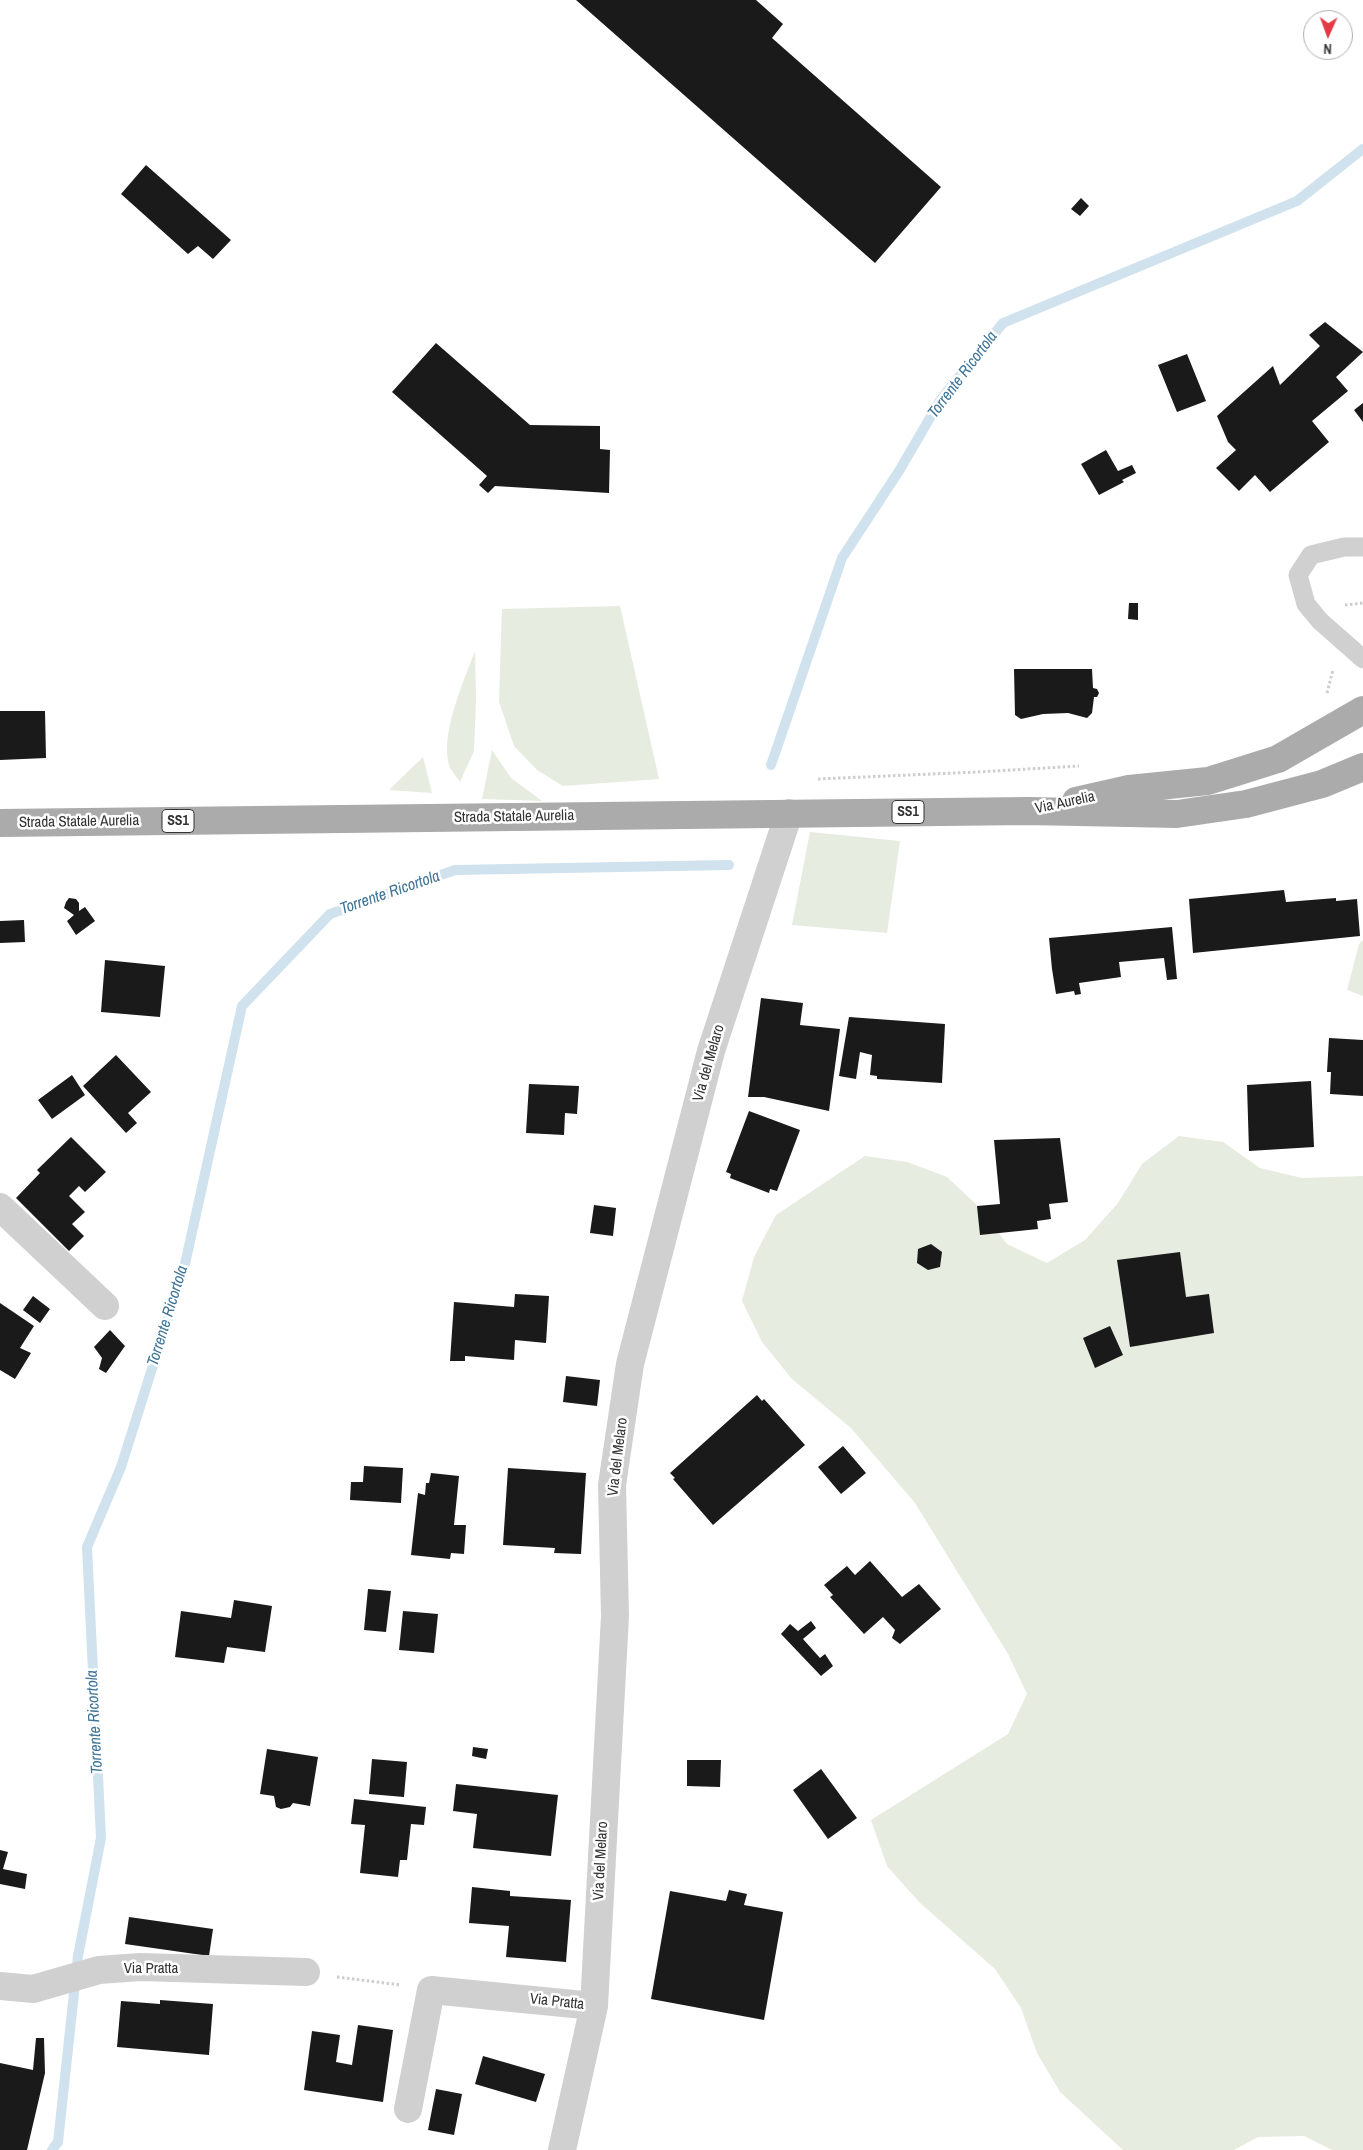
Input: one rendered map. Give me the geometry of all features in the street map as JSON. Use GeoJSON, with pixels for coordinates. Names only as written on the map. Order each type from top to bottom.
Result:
{"type":"FeatureCollection","features":[{"type":"Feature","properties":{"kind":"main road","name":"Via Aurelia"},"geometry":{"type":"LineString","coordinates":[[1028,811],[1130,789],[1216,778],[1278,759],[1363,710]]}},
{"type":"Feature","properties":{"kind":"main road","name":"Via Aurelia"},"geometry":{"type":"LineString","coordinates":[[1028,811],[1185,812],[1246,804],[1322,784],[1363,767]]}},
{"type":"Feature","properties":{"kind":"main road","name":"Strada Statale Aurelia"},"geometry":{"type":"LineString","coordinates":[[0,823],[1028,811]]}},
{"type":"Feature","properties":{"kind":"street","name":"Via del Melaro"},"geometry":{"type":"LineString","coordinates":[[562,2150],[594,2006],[615,1616],[612,1485],[630,1364],[711,1051],[789,813]]}},
{"type":"Feature","properties":{"kind":"street"},"geometry":{"type":"LineString","coordinates":[[0,1207],[105,1306]]}},
{"type":"Feature","properties":{"kind":"street","name":"Via Pratta"},"geometry":{"type":"LineString","coordinates":[[0,1986],[32,1990],[99,1970],[140,1967],[306,1972]]}},
{"type":"Feature","properties":{"kind":"street","name":"Via Pratta"},"geometry":{"type":"LineString","coordinates":[[431,1990],[594,2006]]}},
{"type":"Feature","properties":{"kind":"street"},"geometry":{"type":"LineString","coordinates":[[408,2109],[431,1990]]}},
{"type":"Feature","properties":{"kind":"lane"},"geometry":{"type":"LineString","coordinates":[[1363,547],[1344,547],[1311,556],[1298,575],[1306,604],[1320,621],[1363,659]]}},
{"type":"Feature","properties":{"kind":"path"},"geometry":{"type":"LineString","coordinates":[[1320,621],[1326,607],[1363,604]]}},
{"type":"Feature","properties":{"kind":"path"},"geometry":{"type":"LineString","coordinates":[[1323,699],[1329,691],[1334,665]]}},
{"type":"Feature","properties":{"kind":"path"},"geometry":{"type":"LineString","coordinates":[[812,779],[1087,766]]}},
{"type":"Feature","properties":{"kind":"path"},"geometry":{"type":"LineString","coordinates":[[306,1972],[431,1990]]}},
{"type":"Feature","properties":{"kind":"shaded area"},"geometry":{"type":"Polygon","coordinates":[[[620,606],[659,779],[563,786],[537,770],[514,746],[499,702],[502,609],[620,606]]]}},
{"type":"Feature","properties":{"kind":"shaded area"},"geometry":{"type":"Polygon","coordinates":[[[475,651],[474,751],[460,782],[449,765],[447,752],[448,738],[454,707],[475,651]]]}},
{"type":"Feature","properties":{"kind":"shaded area"},"geometry":{"type":"Polygon","coordinates":[[[492,750],[511,778],[542,801],[482,799],[492,750]]]}},
{"type":"Feature","properties":{"kind":"shaded area"},"geometry":{"type":"Polygon","coordinates":[[[423,757],[432,793],[389,790],[423,757]]]}},
{"type":"Feature","properties":{"kind":"shaded area"},"geometry":{"type":"Polygon","coordinates":[[[810,832],[900,841],[887,933],[792,925],[810,832]]]}},
{"type":"Feature","properties":{"kind":"shaded area"},"geometry":{"type":"Polygon","coordinates":[[[1363,940],[1363,996],[1347,990],[1359,944],[1363,940]]]}},
{"type":"Feature","properties":{"kind":"shaded area"},"geometry":{"type":"Polygon","coordinates":[[[1179,1136],[1223,1142],[1260,1168],[1302,1178],[1363,1176],[1363,2150],[1332,2150],[1304,2136],[1258,2137],[1234,2150],[1123,2150],[1060,2092],[1037,2053],[1021,2008],[995,1969],[919,1902],[887,1866],[871,1820],[1008,1734],[1027,1694],[1008,1654],[915,1503],[851,1428],[792,1379],[762,1342],[742,1301],[754,1257],[776,1215],[865,1156],[907,1162],[947,1177],[979,1207],[1007,1244],[1047,1263],[1085,1240],[1118,1203],[1142,1164],[1179,1136]]]}},
{"type":"Feature","properties":{"kind":"building"},"geometry":{"type":"Polygon","coordinates":[[[576,0],[756,0],[783,24],[772,38],[941,187],[875,263],[576,0]]]}},
{"type":"Feature","properties":{"kind":"building"},"geometry":{"type":"Polygon","coordinates":[[[146,165],[231,240],[213,259],[198,246],[188,254],[121,194],[146,165]]]}},
{"type":"Feature","properties":{"kind":"building"},"geometry":{"type":"Polygon","coordinates":[[[1081,198],[1089,206],[1080,216],[1071,209],[1081,198]]]}},
{"type":"Feature","properties":{"kind":"building"},"geometry":{"type":"Polygon","coordinates":[[[1325,322],[1363,352],[1336,377],[1348,391],[1312,421],[1329,442],[1270,492],[1255,475],[1239,491],[1216,468],[1236,450],[1228,442],[1217,416],[1273,366],[1280,385],[1320,346],[1309,335],[1325,322]]]}},
{"type":"Feature","properties":{"kind":"building"},"geometry":{"type":"Polygon","coordinates":[[[436,343],[530,425],[600,426],[600,449],[610,450],[609,493],[495,486],[488,493],[479,485],[487,476],[392,392],[436,343]]]}},
{"type":"Feature","properties":{"kind":"building"},"geometry":{"type":"Polygon","coordinates":[[[1187,354],[1206,401],[1177,412],[1158,365],[1187,354]]]}},
{"type":"Feature","properties":{"kind":"building"},"geometry":{"type":"Polygon","coordinates":[[[1363,403],[1363,422],[1354,410],[1363,403]]]}},
{"type":"Feature","properties":{"kind":"building"},"geometry":{"type":"Polygon","coordinates":[[[1106,450],[1118,471],[1132,465],[1136,473],[1122,480],[1124,482],[1099,495],[1081,464],[1106,450]]]}},
{"type":"Feature","properties":{"kind":"building"},"geometry":{"type":"Polygon","coordinates":[[[1129,603],[1138,603],[1138,620],[1128,619],[1129,603]]]}},
{"type":"Feature","properties":{"kind":"building"},"geometry":{"type":"Polygon","coordinates":[[[1014,669],[1092,669],[1093,688],[1097,689],[1099,693],[1097,697],[1094,697],[1092,713],[1087,718],[1068,713],[1043,714],[1021,719],[1015,715],[1014,669]]]}},
{"type":"Feature","properties":{"kind":"building"},"geometry":{"type":"Polygon","coordinates":[[[0,711],[45,711],[46,758],[0,760],[0,711]]]}},
{"type":"Feature","properties":{"kind":"building"},"geometry":{"type":"Polygon","coordinates":[[[1284,890],[1286,902],[1336,898],[1336,901],[1357,899],[1360,936],[1193,953],[1189,899],[1284,890]]]}},
{"type":"Feature","properties":{"kind":"building"},"geometry":{"type":"Polygon","coordinates":[[[69,898],[76,899],[79,903],[79,911],[85,907],[95,921],[76,935],[67,921],[74,915],[64,908],[69,898]]]}},
{"type":"Feature","properties":{"kind":"building"},"geometry":{"type":"Polygon","coordinates":[[[24,920],[25,942],[0,943],[0,921],[24,920]]]}},
{"type":"Feature","properties":{"kind":"building"},"geometry":{"type":"Polygon","coordinates":[[[1172,927],[1177,979],[1167,980],[1164,958],[1119,962],[1121,977],[1079,983],[1081,994],[1075,995],[1074,991],[1056,994],[1049,938],[1172,927]]]}},
{"type":"Feature","properties":{"kind":"building"},"geometry":{"type":"Polygon","coordinates":[[[105,960],[165,966],[160,1017],[101,1012],[105,960]]]}},
{"type":"Feature","properties":{"kind":"building"},"geometry":{"type":"Polygon","coordinates":[[[761,998],[803,1003],[800,1025],[840,1029],[829,1111],[764,1097],[748,1097],[761,998]]]}},
{"type":"Feature","properties":{"kind":"building"},"geometry":{"type":"Polygon","coordinates":[[[849,1017],[945,1024],[942,1083],[877,1079],[877,1076],[870,1075],[872,1055],[860,1052],[856,1079],[839,1076],[849,1017]]]}},
{"type":"Feature","properties":{"kind":"building"},"geometry":{"type":"Polygon","coordinates":[[[1329,1038],[1363,1040],[1363,1096],[1330,1094],[1331,1072],[1327,1072],[1329,1038]]]}},
{"type":"Feature","properties":{"kind":"building"},"geometry":{"type":"Polygon","coordinates":[[[116,1055],[151,1092],[128,1113],[137,1123],[126,1133],[83,1086],[116,1055]]]}},
{"type":"Feature","properties":{"kind":"building"},"geometry":{"type":"Polygon","coordinates":[[[72,1075],[85,1095],[52,1119],[38,1100],[72,1075]]]}},
{"type":"Feature","properties":{"kind":"building"},"geometry":{"type":"Polygon","coordinates":[[[1311,1081],[1314,1147],[1249,1151],[1247,1085],[1311,1081]]]}},
{"type":"Feature","properties":{"kind":"building"},"geometry":{"type":"Polygon","coordinates":[[[529,1084],[579,1086],[577,1114],[565,1113],[564,1135],[526,1133],[529,1084]]]}},
{"type":"Feature","properties":{"kind":"building"},"geometry":{"type":"Polygon","coordinates":[[[749,1111],[800,1130],[777,1191],[770,1189],[769,1193],[730,1178],[731,1174],[726,1172],[749,1111]]]}},
{"type":"Feature","properties":{"kind":"building"},"geometry":{"type":"Polygon","coordinates":[[[71,1137],[106,1172],[85,1192],[79,1186],[69,1196],[85,1212],[72,1224],[84,1236],[69,1251],[16,1198],[40,1173],[37,1170],[71,1137]]]}},
{"type":"Feature","properties":{"kind":"building"},"geometry":{"type":"Polygon","coordinates":[[[1060,1138],[1068,1202],[1049,1204],[1051,1219],[1037,1221],[1038,1229],[980,1235],[977,1206],[1000,1204],[994,1140],[1060,1138]]]}},
{"type":"Feature","properties":{"kind":"building"},"geometry":{"type":"Polygon","coordinates":[[[594,1205],[616,1208],[613,1236],[590,1233],[594,1205]]]}},
{"type":"Feature","properties":{"kind":"building"},"geometry":{"type":"Polygon","coordinates":[[[931,1244],[942,1252],[940,1267],[928,1270],[917,1263],[918,1249],[931,1244]]]}},
{"type":"Feature","properties":{"kind":"building"},"geometry":{"type":"Polygon","coordinates":[[[1180,1252],[1186,1297],[1209,1294],[1214,1333],[1130,1347],[1117,1260],[1180,1252]]]}},
{"type":"Feature","properties":{"kind":"building"},"geometry":{"type":"Polygon","coordinates":[[[515,1294],[549,1296],[546,1343],[515,1340],[514,1360],[465,1356],[465,1361],[450,1361],[454,1302],[514,1307],[515,1294]]]}},
{"type":"Feature","properties":{"kind":"building"},"geometry":{"type":"Polygon","coordinates":[[[33,1296],[50,1309],[40,1323],[23,1310],[33,1296]]]}},
{"type":"Feature","properties":{"kind":"building"},"geometry":{"type":"Polygon","coordinates":[[[0,1303],[34,1326],[20,1348],[31,1353],[15,1379],[0,1370],[0,1303]]]}},
{"type":"Feature","properties":{"kind":"building"},"geometry":{"type":"Polygon","coordinates":[[[1110,1326],[1123,1355],[1095,1368],[1083,1338],[1110,1326]]]}},
{"type":"Feature","properties":{"kind":"building"},"geometry":{"type":"Polygon","coordinates":[[[110,1330],[125,1346],[106,1373],[99,1369],[102,1358],[94,1347],[110,1330]]]}},
{"type":"Feature","properties":{"kind":"building"},"geometry":{"type":"Polygon","coordinates":[[[566,1376],[600,1380],[597,1406],[563,1402],[566,1376]]]}},
{"type":"Feature","properties":{"kind":"building"},"geometry":{"type":"Polygon","coordinates":[[[757,1395],[762,1401],[764,1399],[805,1445],[713,1525],[673,1479],[675,1478],[670,1473],[757,1395]]]}},
{"type":"Feature","properties":{"kind":"building"},"geometry":{"type":"Polygon","coordinates":[[[843,1446],[866,1473],[841,1494],[818,1467],[843,1446]]]}},
{"type":"Feature","properties":{"kind":"building"},"geometry":{"type":"Polygon","coordinates":[[[364,1466],[403,1468],[401,1503],[350,1500],[351,1482],[363,1482],[364,1466]]]}},
{"type":"Feature","properties":{"kind":"building"},"geometry":{"type":"Polygon","coordinates":[[[508,1468],[586,1473],[581,1554],[554,1553],[555,1548],[503,1545],[508,1468]]]}},
{"type":"Feature","properties":{"kind":"building"},"geometry":{"type":"Polygon","coordinates":[[[431,1473],[459,1476],[454,1525],[466,1525],[464,1554],[451,1553],[450,1559],[411,1555],[418,1493],[425,1495],[426,1483],[429,1483],[431,1473]]]}},
{"type":"Feature","properties":{"kind":"building"},"geometry":{"type":"Polygon","coordinates":[[[870,1561],[902,1597],[919,1584],[941,1609],[900,1644],[892,1638],[895,1630],[883,1617],[864,1634],[830,1597],[833,1595],[824,1585],[847,1566],[855,1575],[870,1561]]]}},
{"type":"Feature","properties":{"kind":"building"},"geometry":{"type":"Polygon","coordinates":[[[368,1589],[391,1591],[386,1632],[364,1630],[368,1589]]]}},
{"type":"Feature","properties":{"kind":"building"},"geometry":{"type":"Polygon","coordinates":[[[234,1600],[272,1606],[265,1652],[227,1647],[224,1663],[175,1657],[181,1611],[231,1618],[234,1600]]]}},
{"type":"Feature","properties":{"kind":"building"},"geometry":{"type":"Polygon","coordinates":[[[403,1611],[438,1614],[434,1653],[399,1650],[403,1611]]]}},
{"type":"Feature","properties":{"kind":"building"},"geometry":{"type":"Polygon","coordinates":[[[811,1621],[816,1628],[803,1639],[820,1658],[825,1654],[833,1666],[821,1676],[781,1634],[790,1624],[798,1631],[811,1621]]]}},
{"type":"Feature","properties":{"kind":"building"},"geometry":{"type":"Polygon","coordinates":[[[473,1747],[488,1749],[486,1759],[472,1756],[473,1747]]]}},
{"type":"Feature","properties":{"kind":"building"},"geometry":{"type":"Polygon","coordinates":[[[267,1749],[318,1757],[310,1806],[293,1803],[290,1807],[281,1809],[276,1807],[274,1796],[260,1794],[267,1749]]]}},
{"type":"Feature","properties":{"kind":"building"},"geometry":{"type":"Polygon","coordinates":[[[372,1759],[407,1762],[404,1797],[369,1794],[372,1759]]]}},
{"type":"Feature","properties":{"kind":"building"},"geometry":{"type":"Polygon","coordinates":[[[687,1760],[721,1760],[720,1787],[687,1786],[687,1760]]]}},
{"type":"Feature","properties":{"kind":"building"},"geometry":{"type":"Polygon","coordinates":[[[821,1769],[857,1818],[828,1839],[793,1790],[821,1769]]]}},
{"type":"Feature","properties":{"kind":"building"},"geometry":{"type":"Polygon","coordinates":[[[456,1784],[558,1795],[551,1856],[473,1848],[477,1814],[453,1811],[456,1784]]]}},
{"type":"Feature","properties":{"kind":"building"},"geometry":{"type":"Polygon","coordinates":[[[354,1799],[426,1807],[424,1825],[411,1824],[407,1860],[400,1860],[398,1877],[360,1873],[365,1825],[351,1824],[354,1799]]]}},
{"type":"Feature","properties":{"kind":"building"},"geometry":{"type":"Polygon","coordinates":[[[0,1850],[8,1852],[3,1869],[27,1874],[25,1889],[0,1884],[0,1850]]]}},
{"type":"Feature","properties":{"kind":"building"},"geometry":{"type":"Polygon","coordinates":[[[472,1887],[510,1891],[510,1896],[571,1900],[566,1962],[506,1957],[509,1926],[469,1923],[472,1887]]]}},
{"type":"Feature","properties":{"kind":"building"},"geometry":{"type":"Polygon","coordinates":[[[729,1890],[747,1894],[744,1905],[783,1912],[764,2020],[651,1999],[670,1891],[726,1901],[729,1890]]]}},
{"type":"Feature","properties":{"kind":"building"},"geometry":{"type":"Polygon","coordinates":[[[129,1917],[213,1929],[209,1956],[125,1944],[129,1917]]]}},
{"type":"Feature","properties":{"kind":"building"},"geometry":{"type":"Polygon","coordinates":[[[160,2000],[213,2004],[209,2055],[117,2047],[121,2001],[160,2004],[160,2000]]]}},
{"type":"Feature","properties":{"kind":"building"},"geometry":{"type":"Polygon","coordinates":[[[358,2025],[393,2030],[383,2102],[304,2090],[312,2031],[340,2035],[336,2062],[352,2065],[358,2025]]]}},
{"type":"Feature","properties":{"kind":"building"},"geometry":{"type":"Polygon","coordinates":[[[36,2038],[44,2038],[45,2073],[27,2150],[0,2150],[0,2063],[33,2070],[36,2038]]]}},
{"type":"Feature","properties":{"kind":"building"},"geometry":{"type":"Polygon","coordinates":[[[483,2056],[545,2074],[536,2102],[475,2084],[483,2056]]]}},
{"type":"Feature","properties":{"kind":"building"},"geometry":{"type":"Polygon","coordinates":[[[436,2089],[462,2094],[454,2135],[428,2130],[436,2089]]]}},
{"type":"Feature","properties":{"kind":"waterway","name":"Torrente Ricortola"},"geometry":{"type":"LineString","coordinates":[[771,765],[842,558],[899,471],[941,399],[1003,323],[1297,201],[1363,149]]}},
{"type":"Feature","properties":{"kind":"waterway","name":"Torrente Ricortola"},"geometry":{"type":"LineString","coordinates":[[52,2150],[58,2142],[78,1956],[101,1838],[87,1547],[121,1467],[185,1264],[242,1006],[330,914],[455,870],[729,865]]}}]}
